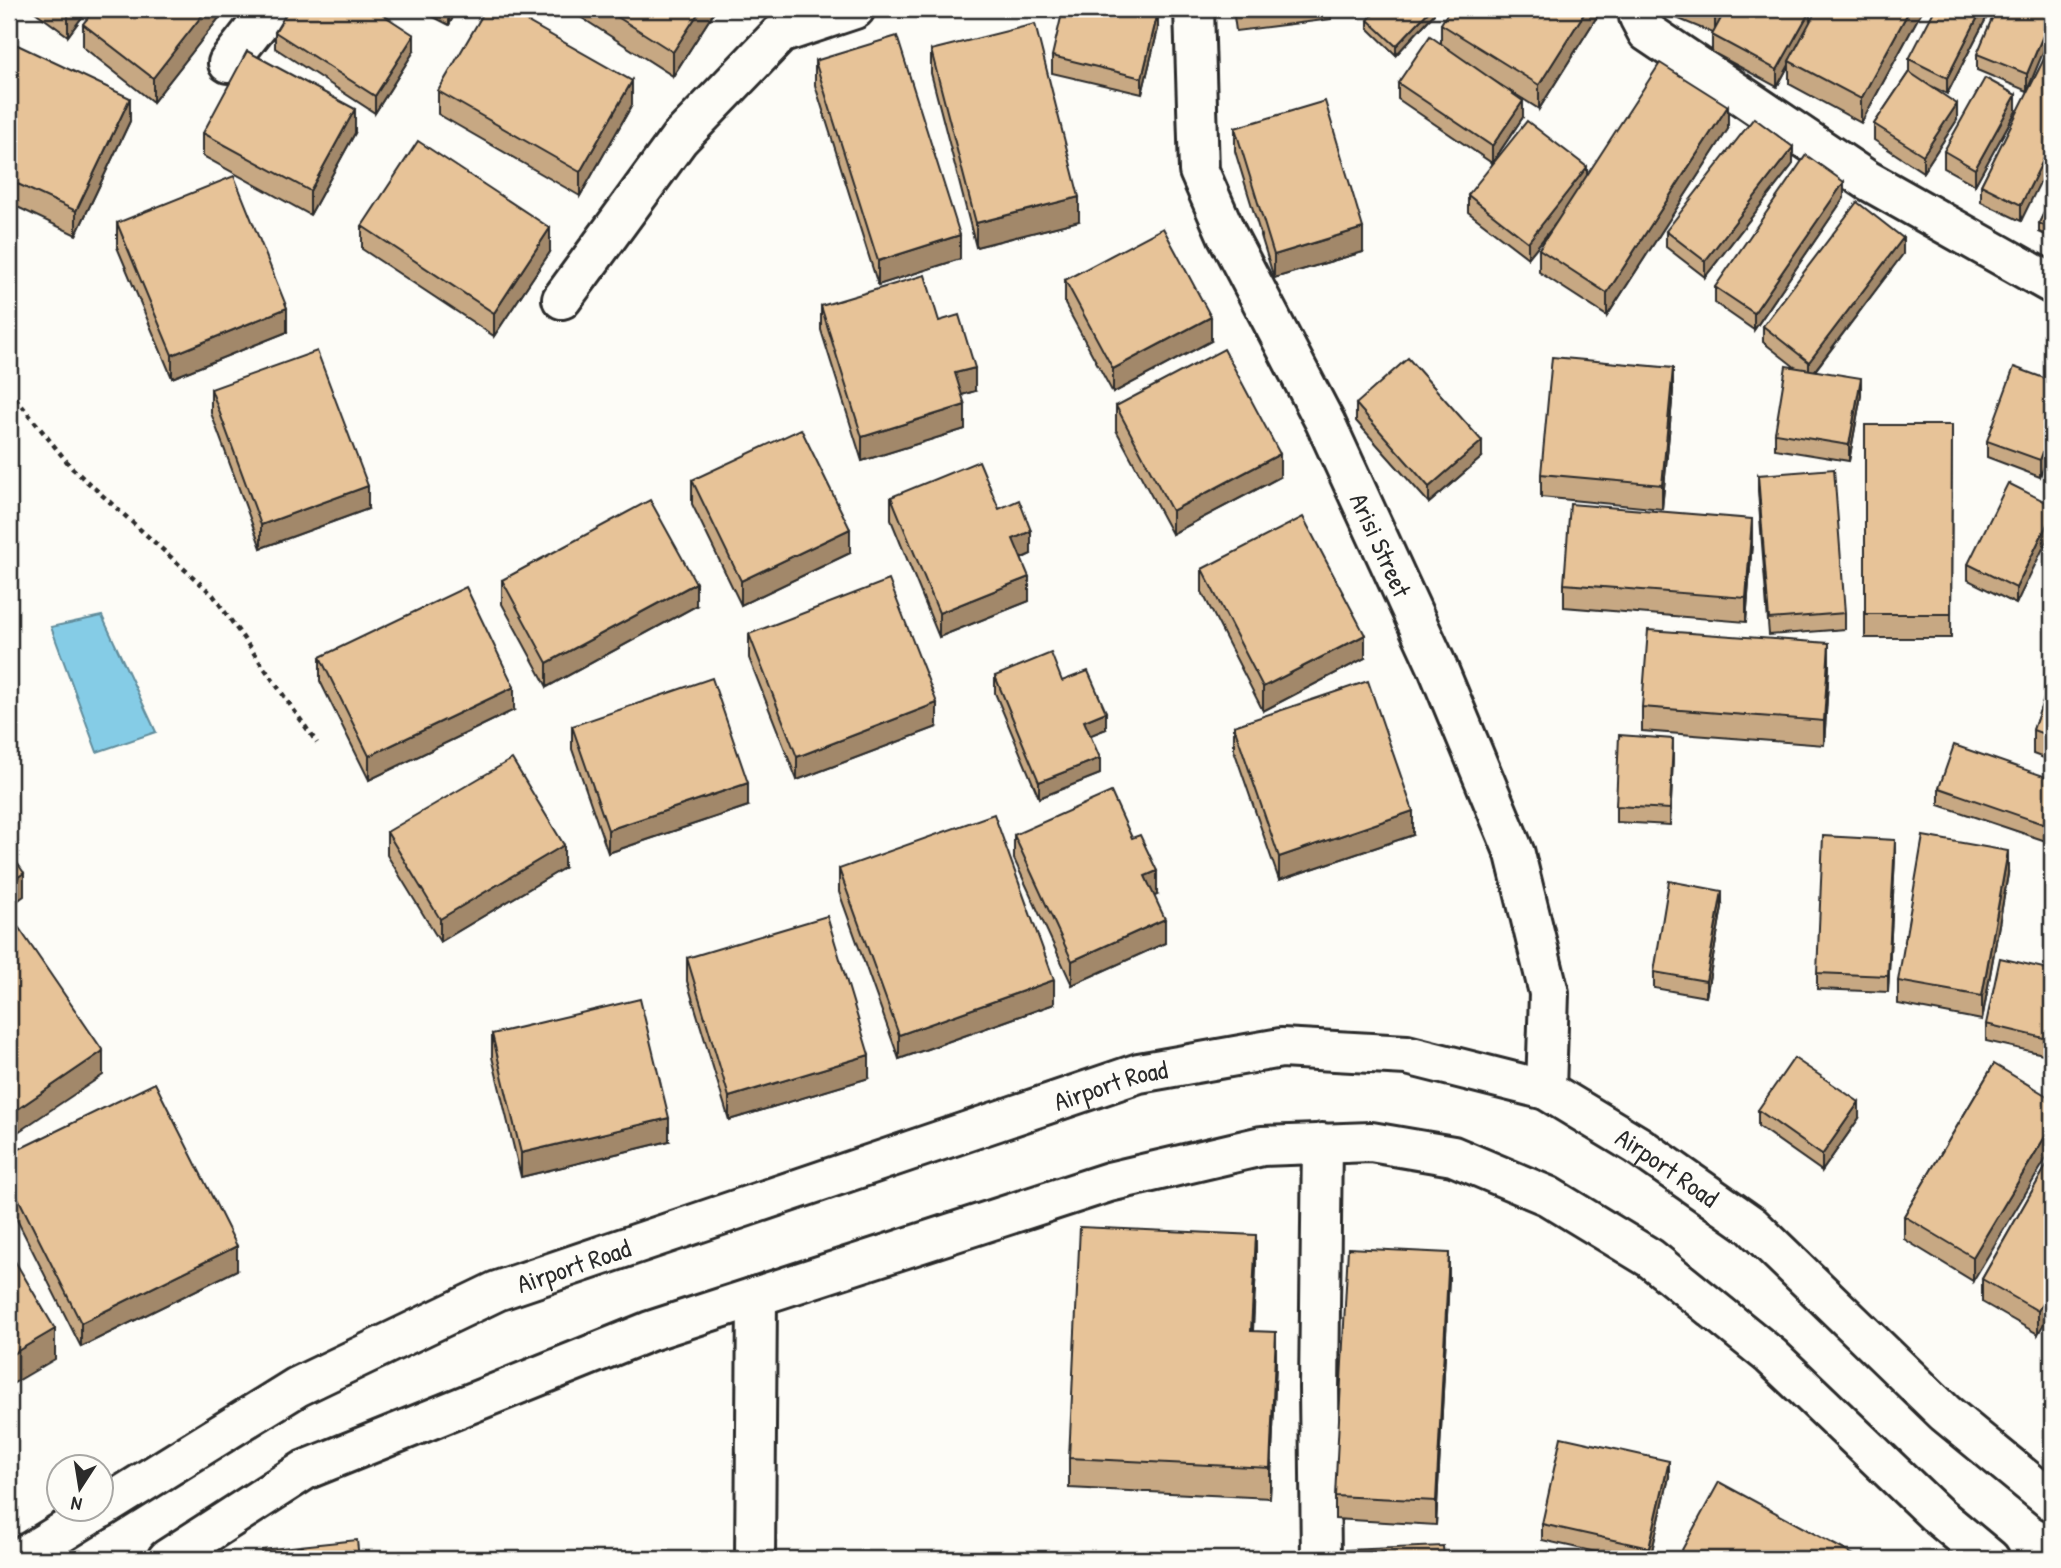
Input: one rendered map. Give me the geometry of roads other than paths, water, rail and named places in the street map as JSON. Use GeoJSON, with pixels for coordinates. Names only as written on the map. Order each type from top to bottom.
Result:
{"type":"FeatureCollection","features":[{"type":"Feature","properties":{"kind":"main road"},"geometry":{"type":"LineString","coordinates":[[228,63],[270,9]]}},
{"type":"Feature","properties":{"kind":"main road"},"geometry":{"type":"LineString","coordinates":[[562,299],[679,139],[780,34],[855,9]]}},
{"type":"Feature","properties":{"kind":"main road","name":"Arisi Street"},"geometry":{"type":"LineString","coordinates":[[1195,9],[1199,171],[1227,235],[1325,422],[1437,666],[1516,854],[1549,993],[1546,1090]]}},
{"type":"Feature","properties":{"kind":"main road"},"geometry":{"type":"LineString","coordinates":[[1640,9],[1639,17],[1647,32],[1855,172],[2052,284]]}},
{"type":"Feature","properties":{"kind":"main road","name":"Airport Road"},"geometry":{"type":"LineString","coordinates":[[116,1499],[297,1387],[498,1291],[1139,1073],[1281,1048],[1408,1055],[1546,1090],[1637,1145],[1751,1225],[1945,1413],[2052,1501]]}},
{"type":"Feature","properties":{"kind":"main road"},"geometry":{"type":"LineString","coordinates":[[167,1559],[305,1470],[650,1331],[1109,1182],[1262,1146],[1371,1142],[1453,1156],[1548,1196],[1650,1258],[1771,1356],[1936,1514],[1990,1559]]}},
{"type":"Feature","properties":{"kind":"main road"},"geometry":{"type":"LineString","coordinates":[[1321,1559],[1319,1388],[1322,1143]]}},
{"type":"Feature","properties":{"kind":"main road"},"geometry":{"type":"LineString","coordinates":[[755,1559],[757,1296]]}},
{"type":"Feature","properties":{"kind":"main road","name":"Airport Road"},"geometry":{"type":"LineString","coordinates":[[19,1559],[78,1522]]}},
{"type":"Feature","properties":{"kind":"water"},"geometry":{"type":"Polygon","coordinates":[[[102,616],[156,732],[97,752],[51,627],[102,616]]]}}]}
